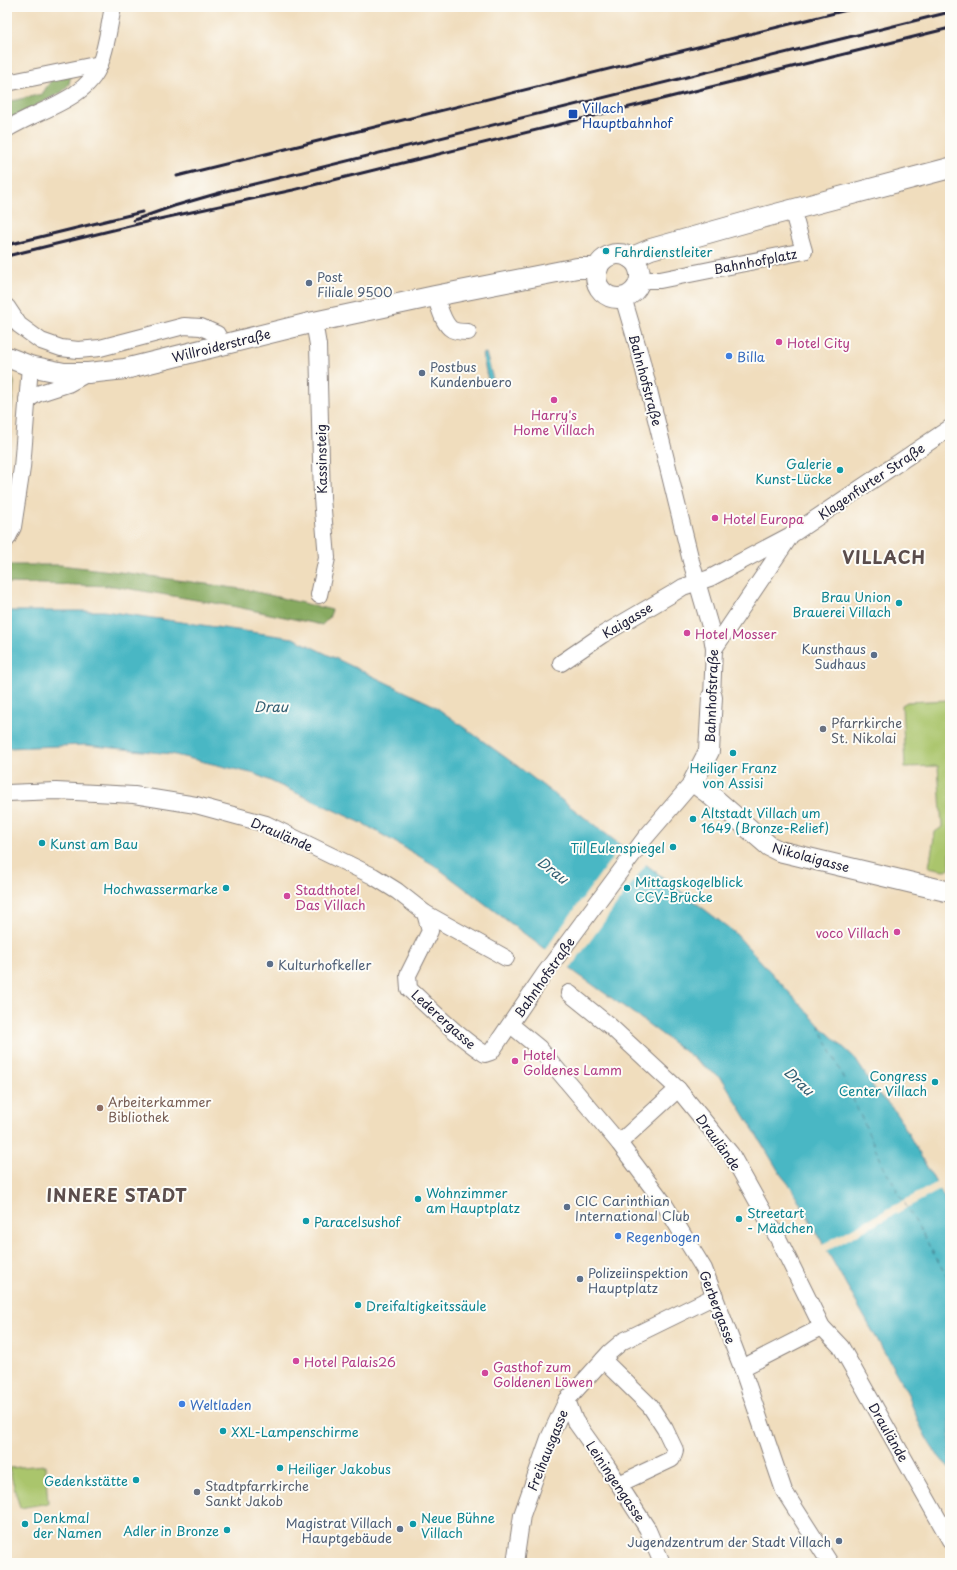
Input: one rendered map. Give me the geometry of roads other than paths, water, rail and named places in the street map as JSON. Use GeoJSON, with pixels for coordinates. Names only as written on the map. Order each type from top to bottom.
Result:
{"type":"FeatureCollection","features":[{"type":"Feature","properties":{"kind":"street"},"geometry":{"type":"LineString","coordinates":[[7,129],[77,93],[89,83],[100,64],[113,7]]}},
{"type":"Feature","properties":{"kind":"street"},"geometry":{"type":"LineString","coordinates":[[7,83],[100,64]]}},
{"type":"Feature","properties":{"kind":"street"},"geometry":{"type":"LineString","coordinates":[[630,258],[651,249],[792,209],[950,168]]}},
{"type":"Feature","properties":{"kind":"street","name":"Bahnhofplatz"},"geometry":{"type":"LineString","coordinates":[[640,280],[660,280],[673,278],[804,251],[792,209]]}},
{"type":"Feature","properties":{"kind":"street"},"geometry":{"type":"LineString","coordinates":[[616,255],[623,255],[630,258],[636,264],[640,272],[640,280],[637,288],[631,294],[623,298],[614,298],[605,294],[599,286],[597,280],[598,268],[602,262],[608,257],[616,255]]}},
{"type":"Feature","properties":{"kind":"street"},"geometry":{"type":"LineString","coordinates":[[468,332],[450,328],[443,317],[435,296],[577,268],[598,268]]}},
{"type":"Feature","properties":{"kind":"street","name":"Willroiderstraße"},"geometry":{"type":"LineString","coordinates":[[7,357],[30,366],[64,373],[88,373],[125,369],[314,322],[435,296]]}},
{"type":"Feature","properties":{"kind":"street","name":"Bahnhofstraße"},"geometry":{"type":"LineString","coordinates":[[485,1054],[491,1052],[511,1025],[545,973],[645,838],[693,782],[709,751],[714,649],[711,630],[696,582],[641,358],[623,298]]}},
{"type":"Feature","properties":{"kind":"street"},"geometry":{"type":"LineString","coordinates":[[7,307],[19,325],[41,341],[61,348],[78,350],[100,348],[184,326],[201,327],[217,334],[222,345]]}},
{"type":"Feature","properties":{"kind":"street","name":"Kassinsteig"},"geometry":{"type":"LineString","coordinates":[[314,322],[318,345],[322,498],[327,558],[319,595]]}},
{"type":"Feature","properties":{"kind":"street"},"geometry":{"type":"LineString","coordinates":[[7,538],[14,527],[22,468],[30,366]]}},
{"type":"Feature","properties":{"kind":"street"},"geometry":{"type":"LineString","coordinates":[[27,400],[37,394],[68,384],[88,373]]}},
{"type":"Feature","properties":{"kind":"street","name":"Klagenfurter Straße"},"geometry":{"type":"LineString","coordinates":[[696,582],[710,578],[791,535],[950,428]]}},
{"type":"Feature","properties":{"kind":"street","name":"Klagenfurter Straße"},"geometry":{"type":"LineString","coordinates":[[714,649],[791,535]]}},
{"type":"Feature","properties":{"kind":"street","name":"Kaigasse"},"geometry":{"type":"LineString","coordinates":[[561,663],[602,635],[672,594],[696,582]]}},
{"type":"Feature","properties":{"kind":"street","name":"Nikolaigasse"},"geometry":{"type":"LineString","coordinates":[[693,782],[708,793],[769,846],[779,851],[950,892]]}},
{"type":"Feature","properties":{"kind":"street","name":"Draulände"},"geometry":{"type":"LineString","coordinates":[[7,793],[56,791],[134,795],[196,805],[266,824],[373,876],[402,895],[425,913],[506,958]]}},
{"type":"Feature","properties":{"kind":"street","name":"Lederergasse"},"geometry":{"type":"LineString","coordinates":[[425,913],[430,931],[408,975],[409,989],[448,1025],[485,1054]]}},
{"type":"Feature","properties":{"kind":"street","name":"Draulände"},"geometry":{"type":"LineString","coordinates":[[568,993],[610,1026],[678,1089],[731,1154],[780,1242],[822,1327],[841,1348],[950,1540]]}},
{"type":"Feature","properties":{"kind":"street","name":"Gerbergasse"},"geometry":{"type":"LineString","coordinates":[[511,1025],[539,1048],[619,1143],[667,1209],[704,1269],[742,1368],[784,1491],[830,1563]]}},
{"type":"Feature","properties":{"kind":"street"},"geometry":{"type":"LineString","coordinates":[[619,1143],[678,1089]]}},
{"type":"Feature","properties":{"kind":"street","name":"Freihausgasse"},"geometry":{"type":"LineString","coordinates":[[520,1560],[522,1515],[548,1438],[567,1400],[610,1352],[623,1341],[715,1296]]}},
{"type":"Feature","properties":{"kind":"street"},"geometry":{"type":"LineString","coordinates":[[742,1368],[822,1327]]}},
{"type":"Feature","properties":{"kind":"street"},"geometry":{"type":"LineString","coordinates":[[603,1360],[650,1406],[675,1450],[672,1459],[619,1484]]}},
{"type":"Feature","properties":{"kind":"street","name":"Leiningengasse"},"geometry":{"type":"LineString","coordinates":[[567,1400],[575,1421],[619,1484],[647,1528],[662,1563]]}},
{"type":"Feature","properties":{"kind":"water"},"geometry":{"type":"Polygon","coordinates":[[[486,353],[494,383],[489,384],[482,354],[486,353]]]}},
{"type":"Feature","properties":{"kind":"water","name":"Drau"},"geometry":{"type":"Polygon","coordinates":[[[7,611],[104,611],[293,638],[433,705],[516,765],[734,932],[819,1025],[854,1057],[876,1091],[896,1112],[950,1208],[950,1468],[942,1461],[924,1434],[908,1394],[791,1187],[781,1175],[723,1080],[640,1018],[576,973],[434,865],[364,824],[255,774],[171,754],[85,745],[7,748],[7,611]]]}},
{"type":"Feature","properties":{"kind":"railway"},"geometry":{"type":"LineString","coordinates":[[177,176],[859,7]]}},
{"type":"Feature","properties":{"kind":"railway"},"geometry":{"type":"LineString","coordinates":[[134,220],[174,206],[226,191],[950,12]]}},
{"type":"Feature","properties":{"kind":"railway"},"geometry":{"type":"LineString","coordinates":[[7,256],[150,221],[293,190],[950,28]]}},
{"type":"Feature","properties":{"kind":"railway"},"geometry":{"type":"LineString","coordinates":[[7,245],[142,212]]}},
{"type":"Feature","properties":{"kind":"place","name":"Villach Hauptbahnhof"},"geometry":{"type":"Point","coordinates":[573,114]}},
{"type":"Feature","properties":{"kind":"place","name":"Fahrdienstleiter"},"geometry":{"type":"Point","coordinates":[606,251]}},
{"type":"Feature","properties":{"kind":"place","name":"Post Filiale 9500"},"geometry":{"type":"Point","coordinates":[309,283]}},
{"type":"Feature","properties":{"kind":"place","name":"Hotel City"},"geometry":{"type":"Point","coordinates":[779,342]}},
{"type":"Feature","properties":{"kind":"place","name":"Billa"},"geometry":{"type":"Point","coordinates":[729,356]}},
{"type":"Feature","properties":{"kind":"place","name":"Postbus Kundenbuero"},"geometry":{"type":"Point","coordinates":[422,373]}},
{"type":"Feature","properties":{"kind":"place","name":"Harry's Home Villach"},"geometry":{"type":"Point","coordinates":[554,400]}},
{"type":"Feature","properties":{"kind":"place","name":"Galerie Kunst-Lücke"},"geometry":{"type":"Point","coordinates":[840,470]}},
{"type":"Feature","properties":{"kind":"place","name":"Hotel Europa"},"geometry":{"type":"Point","coordinates":[715,518]}},
{"type":"Feature","properties":{"kind":"place","name":"Brau Union Brauerei Villach"},"geometry":{"type":"Point","coordinates":[899,603]}},
{"type":"Feature","properties":{"kind":"place","name":"Hotel Mosser"},"geometry":{"type":"Point","coordinates":[687,633]}},
{"type":"Feature","properties":{"kind":"place","name":"Kunsthaus Sudhaus"},"geometry":{"type":"Point","coordinates":[874,655]}},
{"type":"Feature","properties":{"kind":"place","name":"Pfarrkirche St. Nikolai"},"geometry":{"type":"Point","coordinates":[823,729]}},
{"type":"Feature","properties":{"kind":"place","name":"Heiliger Franz von Assisi"},"geometry":{"type":"Point","coordinates":[733,753]}},
{"type":"Feature","properties":{"kind":"place","name":"Altstadt Villach um 1649 (Bronze-Relief)"},"geometry":{"type":"Point","coordinates":[693,819]}},
{"type":"Feature","properties":{"kind":"place","name":"Kunst am Bau"},"geometry":{"type":"Point","coordinates":[42,843]}},
{"type":"Feature","properties":{"kind":"place","name":"Til Eulenspiegel"},"geometry":{"type":"Point","coordinates":[673,847]}},
{"type":"Feature","properties":{"kind":"place","name":"Hochwassermarke"},"geometry":{"type":"Point","coordinates":[226,888]}},
{"type":"Feature","properties":{"kind":"place","name":"Mittagskogelblick CCV-Brücke"},"geometry":{"type":"Point","coordinates":[627,888]}},
{"type":"Feature","properties":{"kind":"place","name":"Stadthotel Das Villach"},"geometry":{"type":"Point","coordinates":[287,896]}},
{"type":"Feature","properties":{"kind":"place","name":"voco Villach"},"geometry":{"type":"Point","coordinates":[897,932]}},
{"type":"Feature","properties":{"kind":"place","name":"Kulturhofkeller"},"geometry":{"type":"Point","coordinates":[270,964]}},
{"type":"Feature","properties":{"kind":"place","name":"Hotel Goldenes Lamm"},"geometry":{"type":"Point","coordinates":[515,1061]}},
{"type":"Feature","properties":{"kind":"place","name":"Congress Center Villach"},"geometry":{"type":"Point","coordinates":[935,1082]}},
{"type":"Feature","properties":{"kind":"place","name":"Arbeiterkammer Bibliothek"},"geometry":{"type":"Point","coordinates":[100,1108]}},
{"type":"Feature","properties":{"kind":"place","name":"Wohnzimmer am Hauptplatz"},"geometry":{"type":"Point","coordinates":[418,1199]}},
{"type":"Feature","properties":{"kind":"place","name":"CIC Carinthian International Club"},"geometry":{"type":"Point","coordinates":[567,1207]}},
{"type":"Feature","properties":{"kind":"place","name":"Streetart - Mädchen"},"geometry":{"type":"Point","coordinates":[739,1219]}},
{"type":"Feature","properties":{"kind":"place","name":"Paracelsushof"},"geometry":{"type":"Point","coordinates":[306,1221]}},
{"type":"Feature","properties":{"kind":"place","name":"Regenbogen"},"geometry":{"type":"Point","coordinates":[618,1236]}},
{"type":"Feature","properties":{"kind":"place","name":"Polizeiinspektion Hauptplatz"},"geometry":{"type":"Point","coordinates":[580,1279]}},
{"type":"Feature","properties":{"kind":"place","name":"Dreifaltigkeitssäule"},"geometry":{"type":"Point","coordinates":[358,1305]}},
{"type":"Feature","properties":{"kind":"place","name":"Hotel Palais26"},"geometry":{"type":"Point","coordinates":[296,1361]}},
{"type":"Feature","properties":{"kind":"place","name":"Gasthof zum Goldenen Löwen"},"geometry":{"type":"Point","coordinates":[485,1373]}},
{"type":"Feature","properties":{"kind":"place","name":"Weltladen"},"geometry":{"type":"Point","coordinates":[182,1404]}},
{"type":"Feature","properties":{"kind":"place","name":"XXL-Lampenschirme"},"geometry":{"type":"Point","coordinates":[223,1431]}},
{"type":"Feature","properties":{"kind":"place","name":"Heiliger Jakobus"},"geometry":{"type":"Point","coordinates":[280,1468]}},
{"type":"Feature","properties":{"kind":"place","name":"Gedenkstätte"},"geometry":{"type":"Point","coordinates":[136,1480]}},
{"type":"Feature","properties":{"kind":"place","name":"Stadtpfarrkirche Sankt Jakob"},"geometry":{"type":"Point","coordinates":[197,1492]}},
{"type":"Feature","properties":{"kind":"place","name":"Denkmal der Namen"},"geometry":{"type":"Point","coordinates":[25,1524]}},
{"type":"Feature","properties":{"kind":"place","name":"Neue Bühne Villach"},"geometry":{"type":"Point","coordinates":[413,1524]}},
{"type":"Feature","properties":{"kind":"place","name":"Magistrat Villach Hauptgebäude"},"geometry":{"type":"Point","coordinates":[400,1529]}},
{"type":"Feature","properties":{"kind":"place","name":"Adler in Bronze"},"geometry":{"type":"Point","coordinates":[227,1530]}},
{"type":"Feature","properties":{"kind":"place","name":"Jugendzentrum der Stadt Villach"},"geometry":{"type":"Point","coordinates":[839,1541]}},
{"type":"Feature","properties":{"kind":"district","name":"VILLACH"},"geometry":{"type":"Point","coordinates":[884,557]}},
{"type":"Feature","properties":{"kind":"district","name":"INNERE STADT"},"geometry":{"type":"Point","coordinates":[117,1195]}}]}
